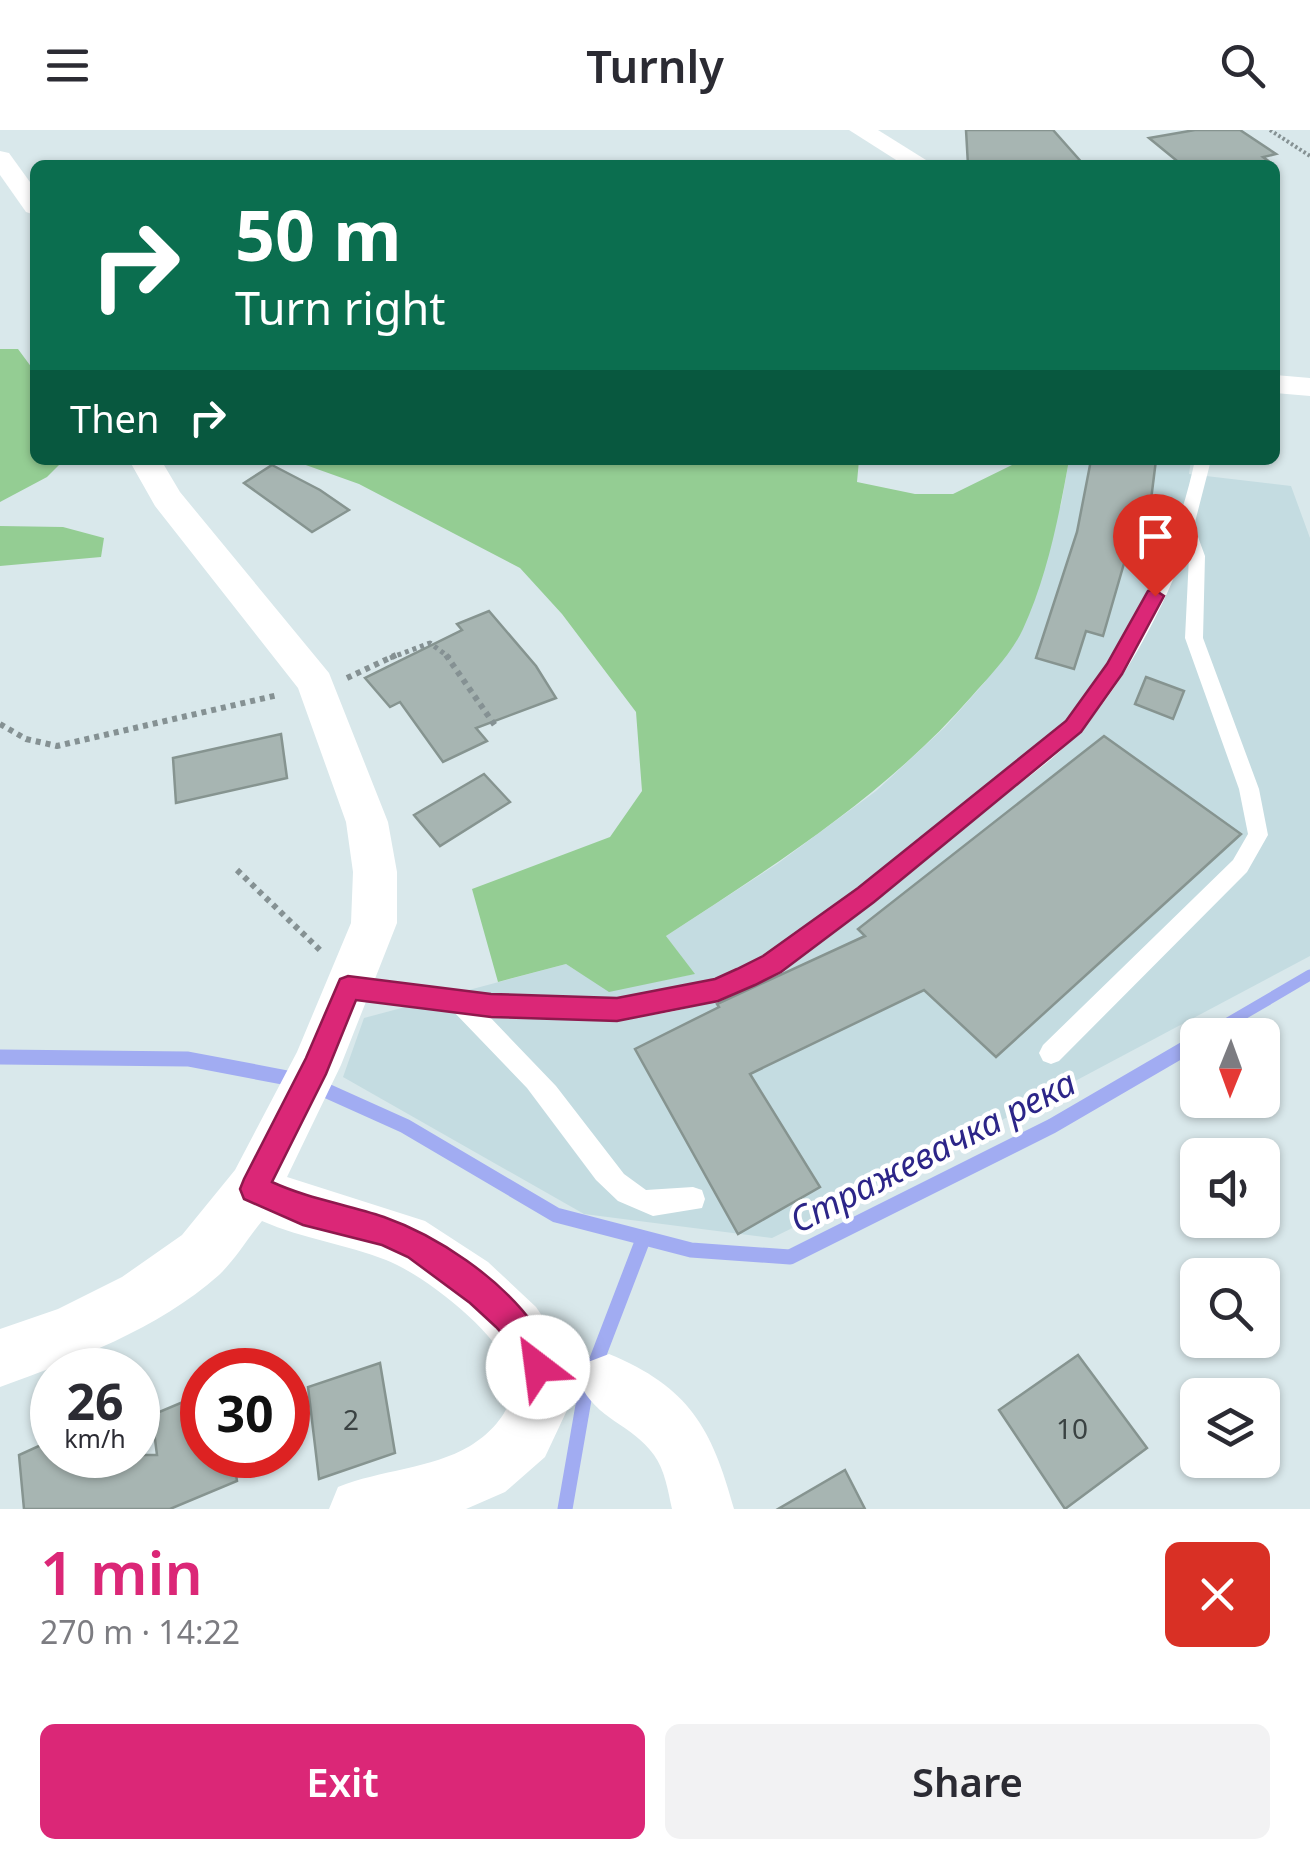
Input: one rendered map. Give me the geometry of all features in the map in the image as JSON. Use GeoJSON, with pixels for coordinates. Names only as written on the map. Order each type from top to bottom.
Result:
{"type":"FeatureCollection","features":[{"type":"Feature","properties":{"kind":"street"},"geometry":{"type":"LineString","coordinates":[[861,130],[913,160]]}},
{"type":"Feature","properties":{"kind":"street"},"geometry":{"type":"LineString","coordinates":[[0,158],[30,200]]}},
{"type":"Feature","properties":{"kind":"street"},"geometry":{"type":"LineString","coordinates":[[1280,384],[1310,387]]}},
{"type":"Feature","properties":{"kind":"street"},"geometry":{"type":"LineString","coordinates":[[0,1358],[69,1332],[142,1297],[200,1254],[254,1189],[316,1065],[374,923],[375,872],[367,822],[315,683],[167,498],[148,465]]}},
{"type":"Feature","properties":{"kind":"street"},"geometry":{"type":"LineString","coordinates":[[254,1189],[303,1211],[382,1231],[418,1246],[481,1292],[526,1338],[573,1374],[662,1416],[678,1433],[694,1472],[703,1509]]}},
{"type":"Feature","properties":{"kind":"street"},"geometry":{"type":"LineString","coordinates":[[360,1509],[480,1474],[507,1454],[528,1430],[541,1402],[573,1374]]}},
{"type":"Feature","properties":{"kind":"lane"},"geometry":{"type":"LineString","coordinates":[[348,988],[560,1010],[617,1009],[718,990],[772,964],[866,895],[1074,727],[1114,669],[1187,528],[1201,465]]}},
{"type":"Feature","properties":{"kind":"lane"},"geometry":{"type":"LineString","coordinates":[[1052,1052],[1240,866],[1258,835],[1248,790],[1194,638],[1198,556],[1187,528]]}},
{"type":"Feature","properties":{"kind":"lane"},"geometry":{"type":"LineString","coordinates":[[459,1002],[562,1111],[590,1154],[622,1189],[640,1200],[658,1204],[693,1199]]}},
{"type":"Feature","properties":{"kind":"path"},"geometry":{"type":"LineString","coordinates":[[1270,130],[1310,156]]}},
{"type":"Feature","properties":{"kind":"path"},"geometry":{"type":"LineString","coordinates":[[0,724],[26,739],[57,746],[273,695],[318,692],[418,644],[430,643],[450,658],[496,727]]}},
{"type":"Feature","properties":{"kind":"path"},"geometry":{"type":"LineString","coordinates":[[237,870],[316,944],[348,988]]}},
{"type":"Feature","properties":{"kind":"shaded area"},"geometry":{"type":"Polygon","coordinates":[[[1068,465],[1190,465],[1189,474],[1291,486],[1310,538],[1310,956],[1194,1018],[1180,1018],[1180,1025],[772,1238],[584,1214],[343,1077],[364,1018],[566,964],[609,991],[694,974],[666,936],[777,864],[876,791],[945,727],[985,682],[1061,505],[1068,465]]]}},
{"type":"Feature","properties":{"kind":"green space"},"geometry":{"type":"Polygon","coordinates":[[[0,349],[18,349],[30,365],[30,465],[59,465],[47,477],[0,502],[0,349]]]}},
{"type":"Feature","properties":{"kind":"green space"},"geometry":{"type":"Polygon","coordinates":[[[306,465],[859,465],[857,482],[915,494],[953,494],[1012,465],[1068,465],[1039,589],[1018,638],[993,673],[939,732],[866,797],[788,855],[666,936],[695,974],[609,992],[566,964],[498,982],[472,889],[610,837],[642,791],[636,712],[562,614],[520,568],[359,484],[306,465]]]}},
{"type":"Feature","properties":{"kind":"green space"},"geometry":{"type":"Polygon","coordinates":[[[0,526],[63,527],[104,538],[101,557],[0,566],[0,526]]]}},
{"type":"Feature","properties":{"kind":"building"},"geometry":{"type":"Polygon","coordinates":[[[966,130],[1053,130],[1080,160],[968,160],[966,130]]]}},
{"type":"Feature","properties":{"kind":"building"},"geometry":{"type":"Polygon","coordinates":[[[1195,130],[1240,130],[1276,154],[1263,157],[1267,160],[1176,160],[1149,138],[1195,130]]]}},
{"type":"Feature","properties":{"kind":"building"},"geometry":{"type":"Polygon","coordinates":[[[272,465],[349,510],[312,532],[244,483],[272,465]]]}},
{"type":"Feature","properties":{"kind":"building"},"geometry":{"type":"Polygon","coordinates":[[[1090,465],[1155,465],[1148,524],[1136,522],[1103,636],[1086,631],[1074,669],[1036,658],[1077,532],[1090,465]]]}},
{"type":"Feature","properties":{"kind":"building"},"geometry":{"type":"Polygon","coordinates":[[[489,611],[536,666],[556,698],[476,728],[487,741],[443,762],[400,702],[390,707],[365,678],[462,630],[457,624],[489,611]]]}},
{"type":"Feature","properties":{"kind":"building"},"geometry":{"type":"Polygon","coordinates":[[[1146,677],[1184,691],[1173,719],[1135,704],[1146,677]]]}},
{"type":"Feature","properties":{"kind":"building"},"geometry":{"type":"Polygon","coordinates":[[[281,734],[287,778],[176,803],[173,758],[281,734]]]}},
{"type":"Feature","properties":{"kind":"building"},"geometry":{"type":"Polygon","coordinates":[[[1104,736],[1241,834],[996,1057],[924,990],[750,1074],[820,1187],[738,1234],[635,1049],[719,1007],[717,1004],[865,936],[858,929],[1104,736]]]}},
{"type":"Feature","properties":{"kind":"building"},"geometry":{"type":"Polygon","coordinates":[[[484,774],[510,802],[440,846],[414,815],[484,774]]]}},
{"type":"Feature","properties":{"kind":"building"},"geometry":{"type":"Polygon","coordinates":[[[1078,1355],[1147,1448],[1065,1509],[999,1410],[1078,1355]]]}},
{"type":"Feature","properties":{"kind":"building"},"geometry":{"type":"Polygon","coordinates":[[[380,1363],[395,1453],[319,1479],[310,1386],[380,1363]]]}},
{"type":"Feature","properties":{"kind":"building"},"geometry":{"type":"Polygon","coordinates":[[[180,1403],[180,1478],[237,1481],[170,1509],[24,1509],[19,1455],[30,1450],[30,1478],[160,1478],[160,1412],[180,1403]]]}},
{"type":"Feature","properties":{"kind":"building"},"geometry":{"type":"Polygon","coordinates":[[[845,1470],[865,1509],[778,1509],[845,1470]]]}},
{"type":"Feature","properties":{"kind":"waterway","name":"Стражевачка река"},"geometry":{"type":"LineString","coordinates":[[1237,1018],[1310,975]]}},
{"type":"Feature","properties":{"kind":"waterway","name":"Стражевачка река"},"geometry":{"type":"LineString","coordinates":[[316,1086],[405,1126],[556,1215],[691,1250],[790,1257],[1052,1126],[1180,1051]]}},
{"type":"Feature","properties":{"kind":"waterway","name":"Стражевачка река"},"geometry":{"type":"LineString","coordinates":[[0,1057],[188,1059],[298,1080]]}},
{"type":"Feature","properties":{"kind":"waterway"},"geometry":{"type":"LineString","coordinates":[[565,1509],[586,1388],[642,1242]]}},
{"type":"Feature","properties":{"kind":"route"},"geometry":{"type":"LineString","coordinates":[[538,1367],[526,1338],[506,1316],[481,1292],[418,1246],[382,1231],[303,1211],[254,1189],[316,1065],[348,988],[491,1005],[617,1009],[718,990],[746,977],[772,964],[866,895],[1074,727],[1114,669],[1155,596]]}}]}
